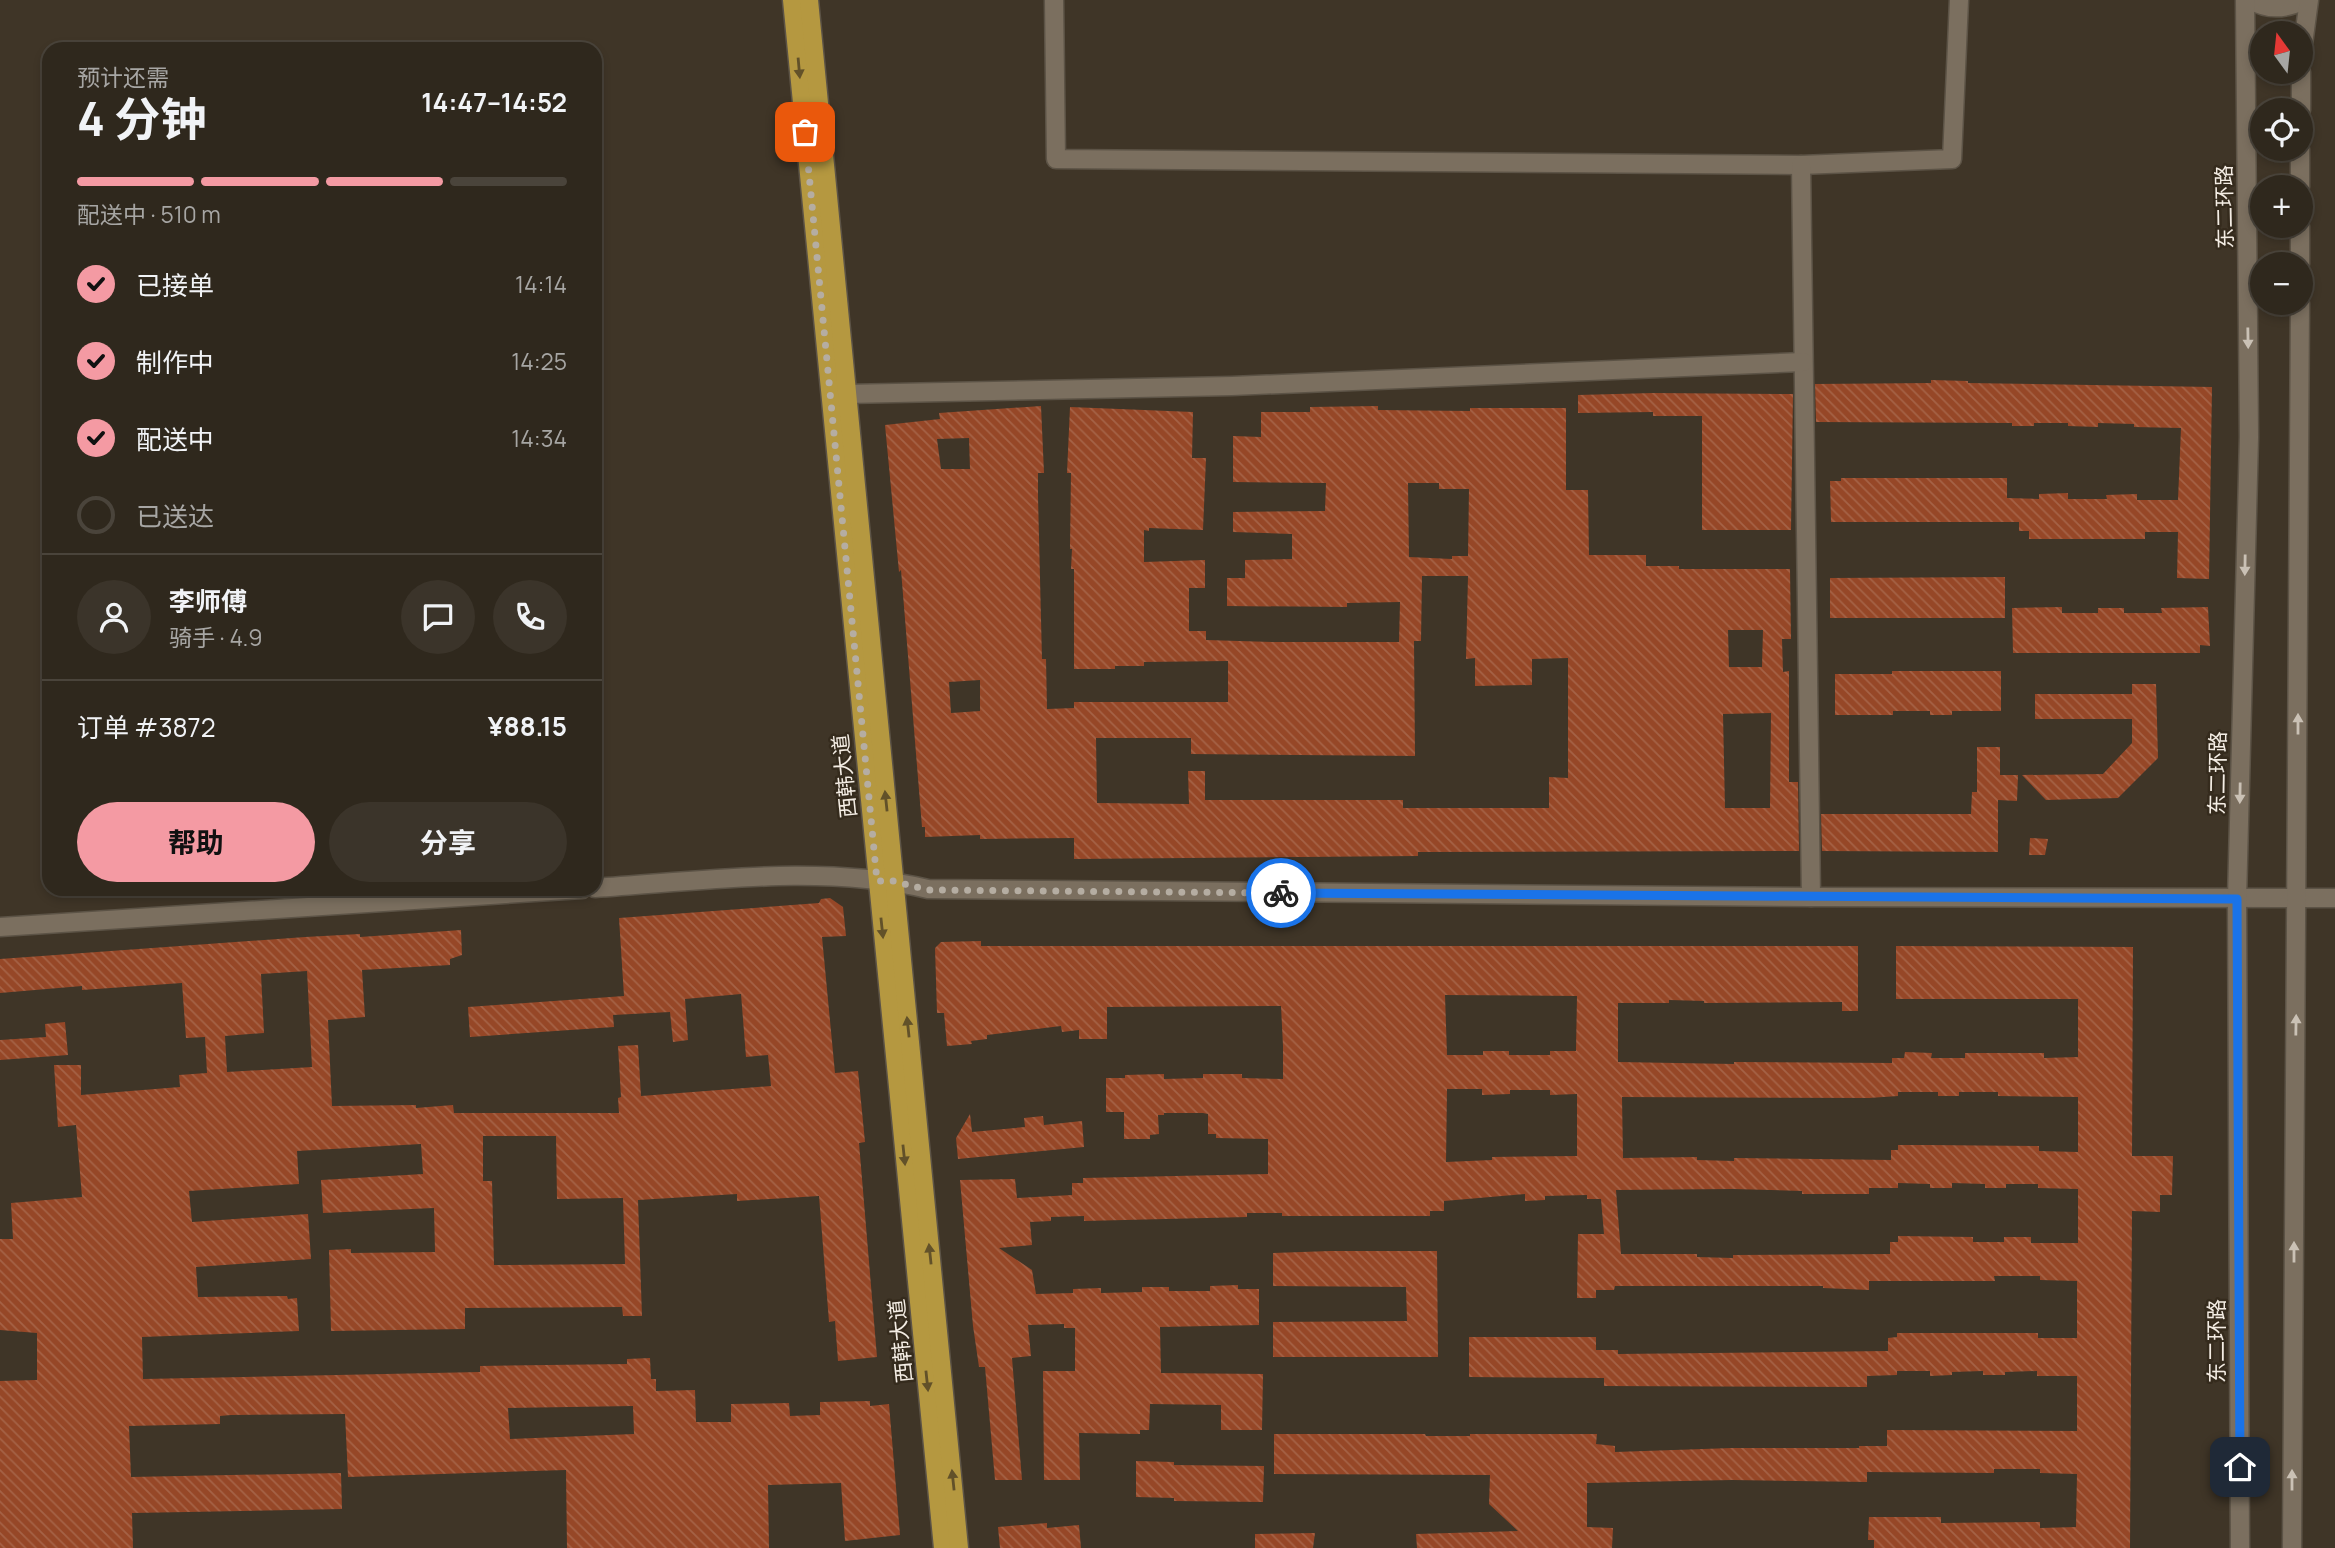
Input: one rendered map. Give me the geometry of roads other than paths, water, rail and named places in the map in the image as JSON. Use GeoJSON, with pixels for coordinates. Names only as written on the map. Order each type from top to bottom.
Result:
{"type":"FeatureCollection","features":[{"type":"Feature","properties":{"kind":"main road","name":"西韩大道"},"geometry":{"type":"LineString","coordinates":[[792,0],[959,1548]]}},
{"type":"Feature","properties":{"kind":"main road","name":"西韩大道"},"geometry":{"type":"LineString","coordinates":[[809,0],[846,394],[943,1548]]}},
{"type":"Feature","properties":{"kind":"street"},"geometry":{"type":"LineString","coordinates":[[1054,0],[1056,159],[1801,165],[1952,159],[1959,0]]}},
{"type":"Feature","properties":{"kind":"street","name":"东二环路"},"geometry":{"type":"LineString","coordinates":[[2240,1548],[2237,899],[2249,438],[2245,0]]}},
{"type":"Feature","properties":{"kind":"street"},"geometry":{"type":"LineString","coordinates":[[2251,0],[2263,7],[2288,8],[2306,0],[2304,21]]}},
{"type":"Feature","properties":{"kind":"street"},"geometry":{"type":"LineString","coordinates":[[1801,165],[1811,897]]}},
{"type":"Feature","properties":{"kind":"street"},"geometry":{"type":"LineString","coordinates":[[2292,1548],[2300,315]]}},
{"type":"Feature","properties":{"kind":"street"},"geometry":{"type":"LineString","coordinates":[[846,394],[1232,386],[1803,362]]}},
{"type":"Feature","properties":{"kind":"street"},"geometry":{"type":"LineString","coordinates":[[602,888],[798,876],[885,881],[928,890],[2335,898]]}},
{"type":"Feature","properties":{"kind":"street"},"geometry":{"type":"LineString","coordinates":[[0,926],[472,896]]}}]}
